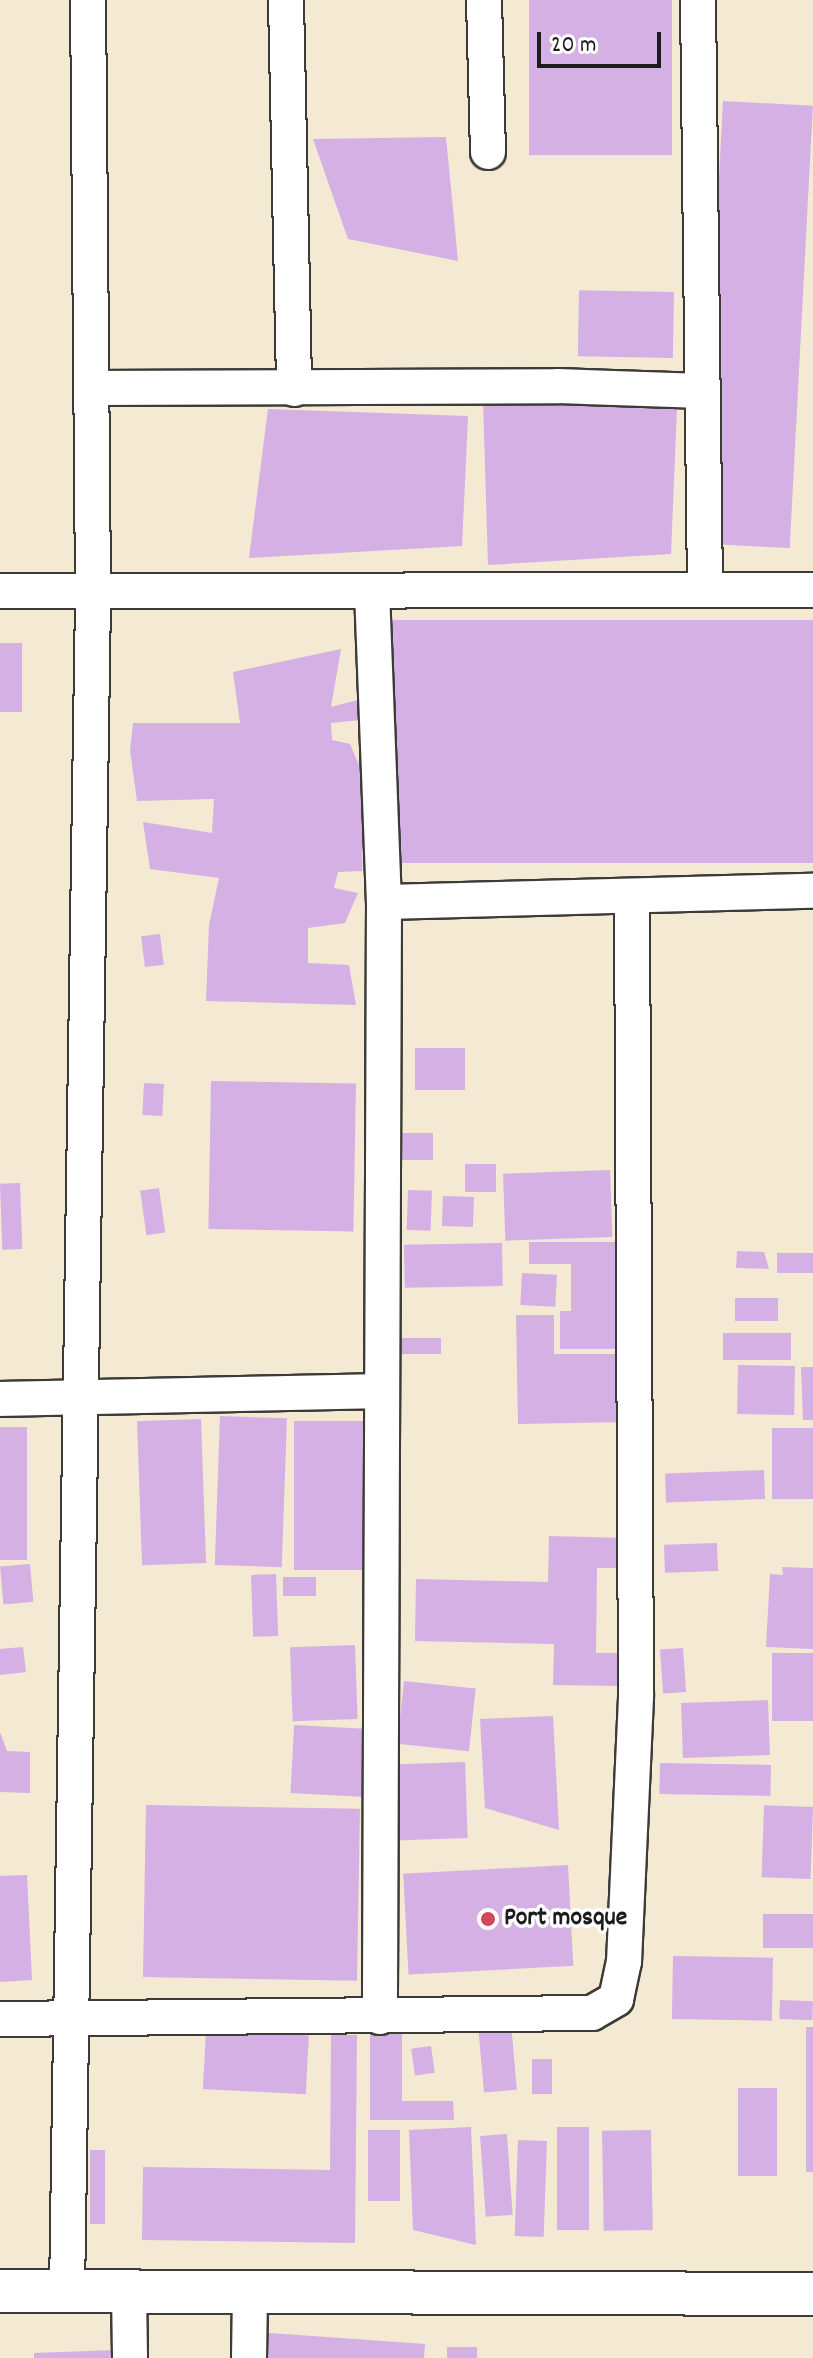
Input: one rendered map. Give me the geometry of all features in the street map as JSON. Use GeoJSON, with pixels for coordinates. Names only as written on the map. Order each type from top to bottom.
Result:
{"type":"FeatureCollection","features":[{"type":"Feature","properties":{"kind":"street"},"geometry":{"type":"LineString","coordinates":[[67,2292],[93,591],[88,0]]}},
{"type":"Feature","properties":{"kind":"street"},"geometry":{"type":"LineString","coordinates":[[286,0],[294,389]]}},
{"type":"Feature","properties":{"kind":"street"},"geometry":{"type":"LineString","coordinates":[[484,0],[488,152]]}},
{"type":"Feature","properties":{"kind":"street"},"geometry":{"type":"LineString","coordinates":[[698,0],[705,590]]}},
{"type":"Feature","properties":{"kind":"street"},"geometry":{"type":"LineString","coordinates":[[92,388],[558,386],[703,391]]}},
{"type":"Feature","properties":{"kind":"street"},"geometry":{"type":"LineString","coordinates":[[0,591],[813,590]]}},
{"type":"Feature","properties":{"kind":"street"},"geometry":{"type":"LineString","coordinates":[[372,591],[384,902],[380,2017]]}},
{"type":"Feature","properties":{"kind":"street"},"geometry":{"type":"LineString","coordinates":[[384,902],[813,891]]}},
{"type":"Feature","properties":{"kind":"street"},"geometry":{"type":"LineString","coordinates":[[0,2019],[71,2022],[592,2013],[616,1999],[624,1962],[636,1694],[632,896]]}},
{"type":"Feature","properties":{"kind":"street"},"geometry":{"type":"LineString","coordinates":[[0,1399],[380,1391]]}},
{"type":"Feature","properties":{"kind":"street"},"geometry":{"type":"LineString","coordinates":[[0,2291],[813,2294]]}},
{"type":"Feature","properties":{"kind":"street"},"geometry":{"type":"LineString","coordinates":[[129,2292],[130,2358]]}},
{"type":"Feature","properties":{"kind":"street"},"geometry":{"type":"LineString","coordinates":[[249,2358],[250,2292]]}},
{"type":"Feature","properties":{"kind":"building"},"geometry":{"type":"Polygon","coordinates":[[[529,0],[672,0],[672,155],[529,155],[529,0]]]}},
{"type":"Feature","properties":{"kind":"building"},"geometry":{"type":"Polygon","coordinates":[[[723,101],[813,106],[790,548],[700,543],[723,101]]]}},
{"type":"Feature","properties":{"kind":"building"},"geometry":{"type":"Polygon","coordinates":[[[446,137],[458,261],[348,239],[313,139],[446,137]]]}},
{"type":"Feature","properties":{"kind":"building"},"geometry":{"type":"Polygon","coordinates":[[[579,290],[674,292],[673,358],[578,356],[579,290]]]}},
{"type":"Feature","properties":{"kind":"building"},"geometry":{"type":"Polygon","coordinates":[[[483,400],[677,406],[671,554],[488,565],[483,400]]]}},
{"type":"Feature","properties":{"kind":"building"},"geometry":{"type":"Polygon","coordinates":[[[268,409],[468,416],[462,546],[249,558],[268,409]]]}},
{"type":"Feature","properties":{"kind":"building"},"geometry":{"type":"Polygon","coordinates":[[[393,620],[813,620],[813,863],[393,863],[393,620]]]}},
{"type":"Feature","properties":{"kind":"building"},"geometry":{"type":"Polygon","coordinates":[[[0,643],[22,643],[22,712],[0,712],[0,643]]]}},
{"type":"Feature","properties":{"kind":"building"},"geometry":{"type":"Polygon","coordinates":[[[341,649],[331,707],[361,699],[361,720],[331,723],[332,740],[350,744],[365,779],[362,871],[338,872],[334,888],[358,893],[345,923],[308,928],[308,963],[349,965],[356,1005],[206,1001],[209,925],[219,878],[150,869],[143,822],[212,833],[214,799],[137,801],[130,750],[133,723],[240,723],[233,672],[341,649]]]}},
{"type":"Feature","properties":{"kind":"building"},"geometry":{"type":"Polygon","coordinates":[[[160,934],[164,965],[145,967],[141,936],[160,934]]]}},
{"type":"Feature","properties":{"kind":"building"},"geometry":{"type":"Polygon","coordinates":[[[415,1048],[465,1048],[465,1090],[415,1090],[415,1048]]]}},
{"type":"Feature","properties":{"kind":"building"},"geometry":{"type":"Polygon","coordinates":[[[211,1081],[356,1084],[353,1232],[208,1229],[211,1081]]]}},
{"type":"Feature","properties":{"kind":"building"},"geometry":{"type":"Polygon","coordinates":[[[144,1083],[164,1084],[162,1116],[142,1115],[144,1083]]]}},
{"type":"Feature","properties":{"kind":"building"},"geometry":{"type":"Polygon","coordinates":[[[400,1133],[433,1133],[433,1160],[400,1160],[400,1133]]]}},
{"type":"Feature","properties":{"kind":"building"},"geometry":{"type":"Polygon","coordinates":[[[465,1164],[496,1164],[496,1192],[465,1192],[465,1164]]]}},
{"type":"Feature","properties":{"kind":"building"},"geometry":{"type":"Polygon","coordinates":[[[610,1170],[612,1237],[505,1241],[503,1174],[610,1170]]]}},
{"type":"Feature","properties":{"kind":"building"},"geometry":{"type":"Polygon","coordinates":[[[20,1183],[22,1249],[2,1250],[0,1184],[20,1183]]]}},
{"type":"Feature","properties":{"kind":"building"},"geometry":{"type":"Polygon","coordinates":[[[159,1188],[165,1233],[146,1235],[140,1191],[159,1188]]]}},
{"type":"Feature","properties":{"kind":"building"},"geometry":{"type":"Polygon","coordinates":[[[408,1190],[432,1191],[431,1231],[407,1230],[408,1190]]]}},
{"type":"Feature","properties":{"kind":"building"},"geometry":{"type":"Polygon","coordinates":[[[443,1196],[474,1197],[473,1227],[442,1226],[443,1196]]]}},
{"type":"Feature","properties":{"kind":"building"},"geometry":{"type":"Polygon","coordinates":[[[529,1242],[628,1242],[629,1349],[560,1349],[560,1311],[571,1311],[571,1264],[529,1264],[529,1242]]]}},
{"type":"Feature","properties":{"kind":"building"},"geometry":{"type":"Polygon","coordinates":[[[502,1243],[503,1286],[405,1288],[404,1245],[502,1243]]]}},
{"type":"Feature","properties":{"kind":"building"},"geometry":{"type":"Polygon","coordinates":[[[737,1251],[764,1252],[769,1269],[736,1268],[737,1251]]]}},
{"type":"Feature","properties":{"kind":"building"},"geometry":{"type":"Polygon","coordinates":[[[777,1253],[813,1253],[813,1273],[777,1273],[777,1253]]]}},
{"type":"Feature","properties":{"kind":"building"},"geometry":{"type":"Polygon","coordinates":[[[522,1273],[557,1275],[555,1307],[520,1305],[522,1273]]]}},
{"type":"Feature","properties":{"kind":"building"},"geometry":{"type":"Polygon","coordinates":[[[735,1298],[778,1298],[778,1321],[735,1321],[735,1298]]]}},
{"type":"Feature","properties":{"kind":"building"},"geometry":{"type":"Polygon","coordinates":[[[516,1315],[554,1315],[554,1354],[626,1354],[627,1422],[518,1424],[516,1315]]]}},
{"type":"Feature","properties":{"kind":"building"},"geometry":{"type":"Polygon","coordinates":[[[723,1333],[791,1333],[791,1360],[723,1360],[723,1333]]]}},
{"type":"Feature","properties":{"kind":"building"},"geometry":{"type":"Polygon","coordinates":[[[398,1338],[441,1338],[441,1354],[398,1354],[398,1338]]]}},
{"type":"Feature","properties":{"kind":"building"},"geometry":{"type":"Polygon","coordinates":[[[738,1365],[795,1366],[794,1415],[737,1414],[738,1365]]]}},
{"type":"Feature","properties":{"kind":"building"},"geometry":{"type":"Polygon","coordinates":[[[801,1367],[813,1367],[813,1420],[803,1420],[801,1367]]]}},
{"type":"Feature","properties":{"kind":"building"},"geometry":{"type":"Polygon","coordinates":[[[220,1416],[287,1418],[282,1567],[215,1565],[220,1416]]]}},
{"type":"Feature","properties":{"kind":"building"},"geometry":{"type":"Polygon","coordinates":[[[201,1419],[206,1563],[142,1565],[137,1421],[201,1419]]]}},
{"type":"Feature","properties":{"kind":"building"},"geometry":{"type":"Polygon","coordinates":[[[294,1421],[365,1421],[365,1570],[294,1570],[294,1421]]]}},
{"type":"Feature","properties":{"kind":"building"},"geometry":{"type":"Polygon","coordinates":[[[0,1427],[27,1427],[27,1560],[0,1560],[0,1427]]]}},
{"type":"Feature","properties":{"kind":"building"},"geometry":{"type":"Polygon","coordinates":[[[772,1428],[813,1428],[813,1499],[772,1499],[772,1428]]]}},
{"type":"Feature","properties":{"kind":"building"},"geometry":{"type":"Polygon","coordinates":[[[764,1470],[765,1499],[666,1502],[665,1473],[764,1470]]]}},
{"type":"Feature","properties":{"kind":"building"},"geometry":{"type":"Polygon","coordinates":[[[549,1536],[628,1538],[627,1568],[597,1568],[596,1653],[623,1653],[621,1686],[553,1685],[554,1644],[415,1641],[416,1579],[548,1582],[549,1536]]]}},
{"type":"Feature","properties":{"kind":"building"},"geometry":{"type":"Polygon","coordinates":[[[717,1543],[718,1571],[665,1573],[664,1545],[717,1543]]]}},
{"type":"Feature","properties":{"kind":"building"},"geometry":{"type":"Polygon","coordinates":[[[30,1564],[33,1602],[3,1604],[0,1567],[30,1564]]]}},
{"type":"Feature","properties":{"kind":"building"},"geometry":{"type":"Polygon","coordinates":[[[782,1567],[813,1568],[813,1649],[766,1647],[770,1574],[783,1575],[782,1567]]]}},
{"type":"Feature","properties":{"kind":"building"},"geometry":{"type":"Polygon","coordinates":[[[276,1574],[278,1636],[253,1637],[251,1575],[276,1574]]]}},
{"type":"Feature","properties":{"kind":"building"},"geometry":{"type":"Polygon","coordinates":[[[283,1577],[316,1577],[316,1596],[283,1596],[283,1577]]]}},
{"type":"Feature","properties":{"kind":"building"},"geometry":{"type":"Polygon","coordinates":[[[355,1645],[358,1719],[293,1721],[290,1647],[355,1645]]]}},
{"type":"Feature","properties":{"kind":"building"},"geometry":{"type":"Polygon","coordinates":[[[23,1647],[26,1672],[0,1675],[0,1649],[23,1647]]]}},
{"type":"Feature","properties":{"kind":"building"},"geometry":{"type":"Polygon","coordinates":[[[683,1648],[686,1692],[663,1693],[660,1650],[683,1648]]]}},
{"type":"Feature","properties":{"kind":"building"},"geometry":{"type":"Polygon","coordinates":[[[772,1653],[813,1653],[813,1721],[772,1721],[772,1653]]]}},
{"type":"Feature","properties":{"kind":"building"},"geometry":{"type":"Polygon","coordinates":[[[404,1681],[476,1689],[469,1751],[397,1744],[404,1681]]]}},
{"type":"Feature","properties":{"kind":"building"},"geometry":{"type":"Polygon","coordinates":[[[768,1700],[770,1755],[683,1758],[681,1703],[768,1700]]]}},
{"type":"Feature","properties":{"kind":"building"},"geometry":{"type":"Polygon","coordinates":[[[553,1716],[559,1830],[485,1808],[480,1719],[553,1716]]]}},
{"type":"Feature","properties":{"kind":"building"},"geometry":{"type":"Polygon","coordinates":[[[294,1725],[369,1729],[365,1797],[291,1793],[294,1725]]]}},
{"type":"Feature","properties":{"kind":"building"},"geometry":{"type":"Polygon","coordinates":[[[0,1732],[7,1751],[30,1752],[30,1793],[0,1792],[0,1732]]]}},
{"type":"Feature","properties":{"kind":"building"},"geometry":{"type":"Polygon","coordinates":[[[465,1762],[468,1838],[389,1841],[386,1765],[465,1762]]]}},
{"type":"Feature","properties":{"kind":"building"},"geometry":{"type":"Polygon","coordinates":[[[660,1763],[771,1765],[770,1796],[659,1794],[660,1763]]]}},
{"type":"Feature","properties":{"kind":"building"},"geometry":{"type":"Polygon","coordinates":[[[146,1805],[360,1809],[357,1981],[143,1977],[146,1805]]]}},
{"type":"Feature","properties":{"kind":"building"},"geometry":{"type":"Polygon","coordinates":[[[764,1805],[813,1807],[810,1879],[762,1877],[764,1805]]]}},
{"type":"Feature","properties":{"kind":"building","name":"Port mosque"},"geometry":{"type":"Polygon","coordinates":[[[568,1865],[573,1966],[409,1974],[403,1874],[568,1865]]]}},
{"type":"Feature","properties":{"kind":"building"},"geometry":{"type":"Polygon","coordinates":[[[27,1875],[32,1980],[0,1982],[0,1876],[27,1875]]]}},
{"type":"Feature","properties":{"kind":"building"},"geometry":{"type":"Polygon","coordinates":[[[763,1914],[813,1914],[813,1948],[763,1948],[763,1914]]]}},
{"type":"Feature","properties":{"kind":"building"},"geometry":{"type":"Polygon","coordinates":[[[673,1956],[773,1958],[772,2021],[672,2019],[673,1956]]]}},
{"type":"Feature","properties":{"kind":"building"},"geometry":{"type":"Polygon","coordinates":[[[780,2000],[813,2001],[812,2020],[779,2019],[780,2000]]]}},
{"type":"Feature","properties":{"kind":"building"},"geometry":{"type":"Polygon","coordinates":[[[511,2023],[517,2090],[484,2093],[478,2026],[511,2023]]]}},
{"type":"Feature","properties":{"kind":"building"},"geometry":{"type":"Polygon","coordinates":[[[806,2027],[813,2027],[813,2172],[806,2172],[806,2027]]]}},
{"type":"Feature","properties":{"kind":"building"},"geometry":{"type":"Polygon","coordinates":[[[370,2028],[402,2028],[402,2101],[453,2101],[454,2120],[370,2120],[370,2028]]]}},
{"type":"Feature","properties":{"kind":"building"},"geometry":{"type":"Polygon","coordinates":[[[206,2030],[309,2035],[306,2094],[203,2089],[206,2030]]]}},
{"type":"Feature","properties":{"kind":"building"},"geometry":{"type":"Polygon","coordinates":[[[331,2035],[357,2035],[355,2243],[142,2240],[143,2167],[330,2170],[331,2035]]]}},
{"type":"Feature","properties":{"kind":"building"},"geometry":{"type":"Polygon","coordinates":[[[431,2046],[435,2073],[415,2076],[411,2049],[431,2046]]]}},
{"type":"Feature","properties":{"kind":"building"},"geometry":{"type":"Polygon","coordinates":[[[532,2059],[552,2059],[552,2094],[532,2094],[532,2059]]]}},
{"type":"Feature","properties":{"kind":"building"},"geometry":{"type":"Polygon","coordinates":[[[738,2088],[777,2088],[777,2176],[738,2176],[738,2088]]]}},
{"type":"Feature","properties":{"kind":"building"},"geometry":{"type":"Polygon","coordinates":[[[471,2127],[476,2245],[413,2230],[409,2130],[471,2127]]]}},
{"type":"Feature","properties":{"kind":"building"},"geometry":{"type":"Polygon","coordinates":[[[557,2127],[589,2127],[589,2230],[557,2230],[557,2127]]]}},
{"type":"Feature","properties":{"kind":"building"},"geometry":{"type":"Polygon","coordinates":[[[368,2130],[400,2130],[400,2201],[368,2201],[368,2130]]]}},
{"type":"Feature","properties":{"kind":"building"},"geometry":{"type":"Polygon","coordinates":[[[651,2130],[653,2230],[604,2231],[602,2131],[651,2130]]]}},
{"type":"Feature","properties":{"kind":"building"},"geometry":{"type":"Polygon","coordinates":[[[507,2134],[513,2215],[486,2217],[480,2136],[507,2134]]]}},
{"type":"Feature","properties":{"kind":"building"},"geometry":{"type":"Polygon","coordinates":[[[518,2140],[547,2141],[544,2237],[515,2236],[518,2140]]]}},
{"type":"Feature","properties":{"kind":"building"},"geometry":{"type":"Polygon","coordinates":[[[90,2150],[105,2150],[105,2224],[90,2224],[90,2150]]]}},
{"type":"Feature","properties":{"kind":"building"},"geometry":{"type":"Polygon","coordinates":[[[256,2332],[425,2344],[424,2358],[254,2358],[256,2332]]]}},
{"type":"Feature","properties":{"kind":"building"},"geometry":{"type":"Polygon","coordinates":[[[447,2347],[477,2347],[477,2358],[447,2358],[447,2347]]]}},
{"type":"Feature","properties":{"kind":"building"},"geometry":{"type":"Polygon","coordinates":[[[115,2350],[116,2358],[34,2358],[34,2353],[115,2350]]]}},
{"type":"Feature","properties":{"kind":"place","name":"Port mosque"},"geometry":{"type":"Point","coordinates":[488,1919]}}]}
